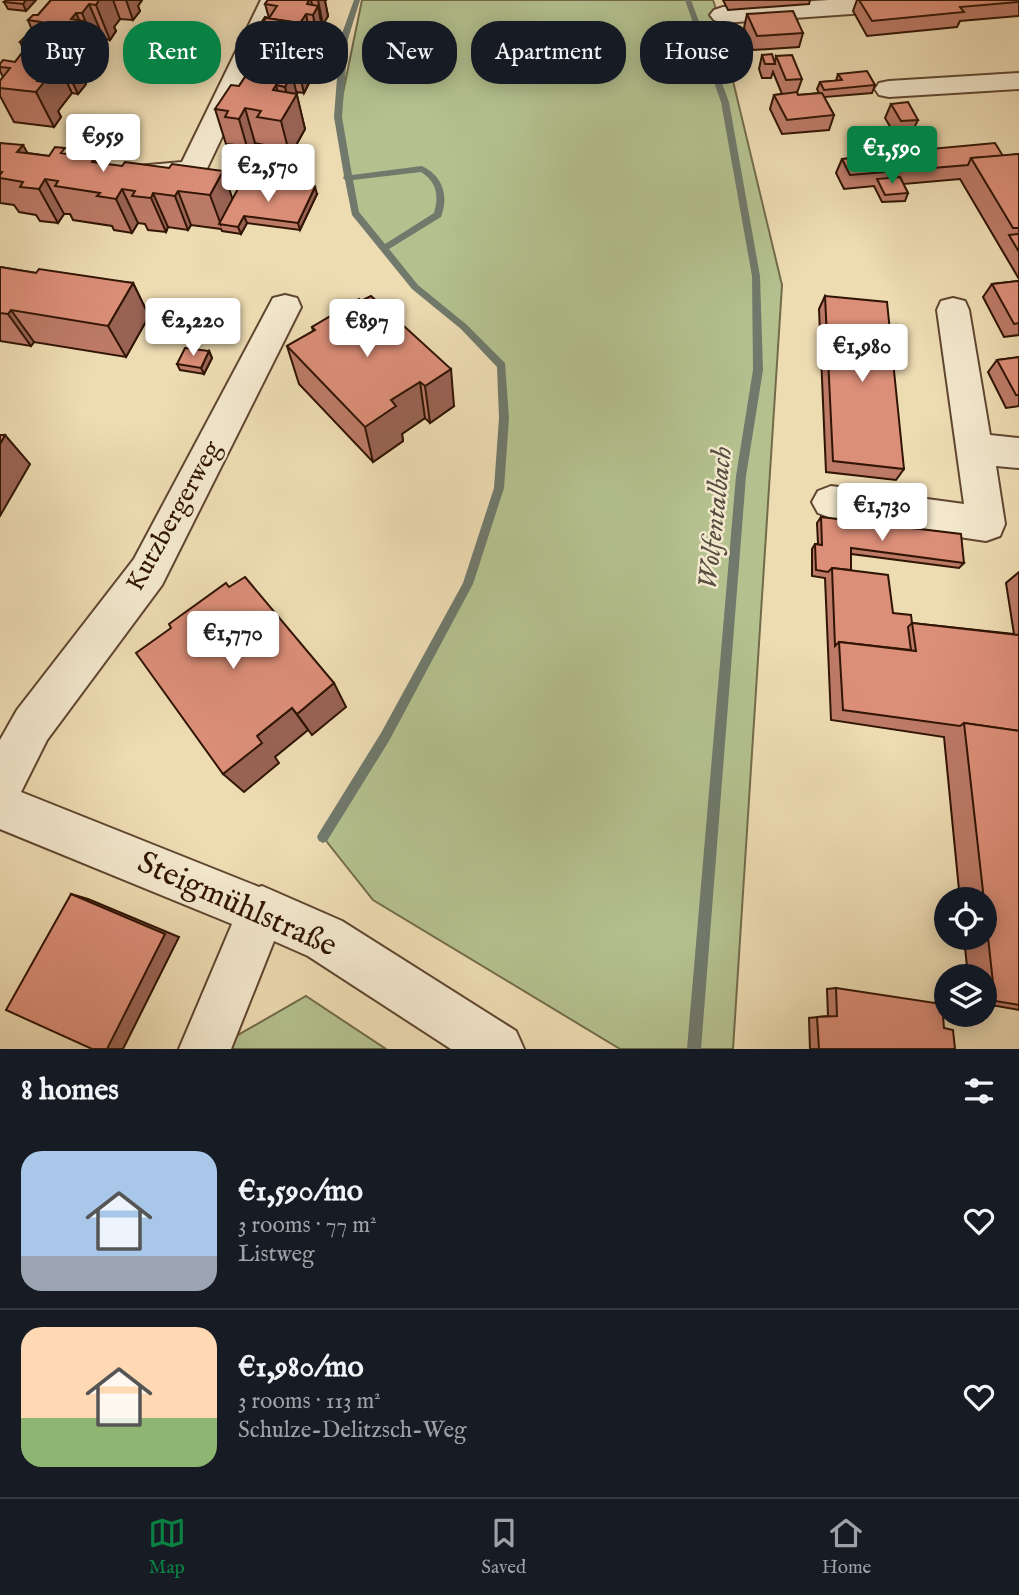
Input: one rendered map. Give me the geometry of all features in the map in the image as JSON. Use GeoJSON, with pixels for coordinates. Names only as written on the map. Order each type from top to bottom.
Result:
{"type":"FeatureCollection","features":[{"type":"Feature","properties":{"kind":"street"},"geometry":{"type":"LineString","coordinates":[[125,171],[153,174],[192,172],[274,0]]}},
{"type":"Feature","properties":{"kind":"street"},"geometry":{"type":"LineString","coordinates":[[723,15],[936,0]]}},
{"type":"Feature","properties":{"kind":"street"},"geometry":{"type":"LineString","coordinates":[[889,89],[1019,81]]}},
{"type":"Feature","properties":{"kind":"street","name":"Kutzbergerweg"},"geometry":{"type":"LineString","coordinates":[[0,785],[32,725],[148,572],[285,307]]}},
{"type":"Feature","properties":{"kind":"street"},"geometry":{"type":"LineString","coordinates":[[831,502],[986,524],[953,310]]}},
{"type":"Feature","properties":{"kind":"street"},"geometry":{"type":"LineString","coordinates":[[976,449],[1019,453]]}},
{"type":"Feature","properties":{"kind":"street","name":"Steigmühlstraße"},"geometry":{"type":"LineString","coordinates":[[0,806],[262,910],[325,938],[498,1049]]}},
{"type":"Feature","properties":{"kind":"street"},"geometry":{"type":"LineString","coordinates":[[205,1049],[262,910]]}},
{"type":"Feature","properties":{"kind":"green space"},"geometry":{"type":"Polygon","coordinates":[[[362,0],[713,0],[719,21],[640,21],[640,84],[734,84],[782,285],[733,1049],[620,1049],[373,900],[323,837],[385,737],[468,584],[499,488],[504,418],[502,366],[464,327],[415,287],[355,213],[338,117],[345,84],[348,84],[348,68],[362,0]]]}},
{"type":"Feature","properties":{"kind":"green space"},"geometry":{"type":"Polygon","coordinates":[[[306,996],[386,1049],[229,1049],[231,1039],[306,996]]]}},
{"type":"Feature","properties":{"kind":"building"},"geometry":{"type":"Polygon","coordinates":[[[26,0],[23,4],[4,2],[26,0]]]}},
{"type":"Feature","properties":{"kind":"building"},"geometry":{"type":"Polygon","coordinates":[[[51,0],[99,0],[96,5],[89,4],[82,13],[76,13],[71,19],[84,21],[28,20],[33,15],[38,15],[51,0]]]}},
{"type":"Feature","properties":{"kind":"building"},"geometry":{"type":"Polygon","coordinates":[[[268,0],[309,0],[307,4],[318,6],[313,15],[306,14],[301,21],[266,18],[262,21],[265,17],[269,18],[277,6],[265,4],[268,0]]]}},
{"type":"Feature","properties":{"kind":"building"},"geometry":{"type":"Polygon","coordinates":[[[859,0],[1019,2],[960,7],[964,12],[872,21],[859,0]]]}},
{"type":"Feature","properties":{"kind":"building"},"geometry":{"type":"Polygon","coordinates":[[[793,11],[803,33],[757,36],[753,21],[750,21],[747,14],[793,11]]]}},
{"type":"Feature","properties":{"kind":"building"},"geometry":{"type":"Polygon","coordinates":[[[266,18],[286,21],[264,21],[266,18]]]}},
{"type":"Feature","properties":{"kind":"building"},"geometry":{"type":"Polygon","coordinates":[[[21,54],[21,84],[42,84],[36,92],[0,88],[0,81],[10,68],[0,67],[0,64],[3,60],[15,62],[21,54]]]}},
{"type":"Feature","properties":{"kind":"building"},"geometry":{"type":"Polygon","coordinates":[[[772,54],[775,64],[765,64],[762,55],[772,54]]]}},
{"type":"Feature","properties":{"kind":"building"},"geometry":{"type":"Polygon","coordinates":[[[792,55],[802,79],[786,80],[776,56],[792,55]]]}},
{"type":"Feature","properties":{"kind":"building"},"geometry":{"type":"Polygon","coordinates":[[[867,71],[875,85],[824,90],[820,82],[842,80],[838,74],[867,71]]]}},
{"type":"Feature","properties":{"kind":"building"},"geometry":{"type":"Polygon","coordinates":[[[287,84],[285,87],[276,85],[273,90],[297,94],[281,121],[257,117],[261,111],[245,108],[239,119],[225,117],[228,111],[215,109],[231,85],[287,84]]]}},
{"type":"Feature","properties":{"kind":"building"},"geometry":{"type":"Polygon","coordinates":[[[797,92],[798,95],[822,93],[834,115],[787,120],[774,95],[797,92]]]}},
{"type":"Feature","properties":{"kind":"building"},"geometry":{"type":"Polygon","coordinates":[[[908,102],[918,120],[901,121],[891,104],[908,102]]]}},
{"type":"Feature","properties":{"kind":"building"},"geometry":{"type":"Polygon","coordinates":[[[0,143],[23,145],[17,152],[49,156],[55,147],[65,148],[61,153],[94,158],[92,162],[122,166],[125,162],[169,168],[172,164],[223,171],[210,195],[178,191],[175,196],[153,193],[151,198],[132,196],[135,191],[122,189],[116,199],[97,196],[100,193],[55,186],[58,181],[45,179],[39,189],[20,187],[23,182],[0,178],[0,143]]]}},
{"type":"Feature","properties":{"kind":"building"},"geometry":{"type":"Polygon","coordinates":[[[995,143],[1003,156],[971,158],[968,165],[850,175],[842,159],[920,152],[919,150],[995,143]]]}},
{"type":"Feature","properties":{"kind":"building"},"geometry":{"type":"Polygon","coordinates":[[[1019,154],[1019,228],[1013,228],[971,158],[1019,154]]]}},
{"type":"Feature","properties":{"kind":"building"},"geometry":{"type":"Polygon","coordinates":[[[900,177],[908,193],[885,195],[877,179],[900,177]]]}},
{"type":"Feature","properties":{"kind":"building"},"geometry":{"type":"Polygon","coordinates":[[[241,183],[282,189],[285,183],[315,187],[298,223],[244,216],[238,227],[219,224],[241,183]]]}},
{"type":"Feature","properties":{"kind":"building"},"geometry":{"type":"Polygon","coordinates":[[[1019,234],[1019,252],[1009,235],[1019,234]]]}},
{"type":"Feature","properties":{"kind":"building"},"geometry":{"type":"Polygon","coordinates":[[[0,267],[36,273],[39,269],[133,283],[108,326],[11,310],[8,314],[0,313],[0,267]]]}},
{"type":"Feature","properties":{"kind":"building"},"geometry":{"type":"Polygon","coordinates":[[[1019,281],[1019,323],[1014,324],[992,284],[1019,281]]]}},
{"type":"Feature","properties":{"kind":"building"},"geometry":{"type":"Polygon","coordinates":[[[371,296],[451,369],[425,386],[420,382],[391,400],[396,406],[365,427],[287,346],[315,330],[312,327],[359,299],[361,301],[371,296]]]}},
{"type":"Feature","properties":{"kind":"building"},"geometry":{"type":"Polygon","coordinates":[[[825,296],[887,302],[904,469],[833,461],[825,296]]]}},
{"type":"Feature","properties":{"kind":"building"},"geometry":{"type":"Polygon","coordinates":[[[185,348],[209,351],[201,368],[177,364],[185,348]]]}},
{"type":"Feature","properties":{"kind":"building"},"geometry":{"type":"Polygon","coordinates":[[[1019,357],[1019,395],[1016,395],[997,360],[1019,357]]]}},
{"type":"Feature","properties":{"kind":"building"},"geometry":{"type":"Polygon","coordinates":[[[821,517],[961,534],[964,563],[851,548],[851,570],[816,570],[815,544],[822,545],[821,517]]]}},
{"type":"Feature","properties":{"kind":"building"},"geometry":{"type":"Polygon","coordinates":[[[832,568],[888,575],[893,613],[911,615],[912,623],[908,627],[911,650],[839,642],[835,646],[832,568]]]}},
{"type":"Feature","properties":{"kind":"building"},"geometry":{"type":"Polygon","coordinates":[[[245,577],[334,683],[297,714],[292,708],[257,736],[262,743],[223,774],[136,653],[171,628],[169,624],[226,583],[229,587],[245,577]]]}},
{"type":"Feature","properties":{"kind":"building"},"geometry":{"type":"Polygon","coordinates":[[[912,623],[1019,635],[1019,731],[843,710],[839,642],[916,651],[912,623]]]}},
{"type":"Feature","properties":{"kind":"building"},"geometry":{"type":"Polygon","coordinates":[[[964,723],[1019,731],[1019,1005],[997,1001],[997,964],[991,964],[989,950],[997,950],[997,887],[983,887],[964,723]]]}},
{"type":"Feature","properties":{"kind":"building"},"geometry":{"type":"Polygon","coordinates":[[[71,894],[165,934],[107,1049],[92,1049],[6,1010],[71,894]]]}},
{"type":"Feature","properties":{"kind":"building"},"geometry":{"type":"Polygon","coordinates":[[[836,988],[934,1003],[934,1027],[953,1030],[955,1049],[819,1049],[817,1017],[837,1016],[836,988]]]}},
{"type":"Feature","properties":{"kind":"waterway"},"geometry":{"type":"LineString","coordinates":[[349,178],[338,117],[344,39],[357,0]]}},
{"type":"Feature","properties":{"kind":"waterway","name":"Wolfentalbach"},"geometry":{"type":"LineString","coordinates":[[688,0],[725,102],[756,276],[758,370],[741,476],[694,1049]]}},
{"type":"Feature","properties":{"kind":"waterway"},"geometry":{"type":"LineString","coordinates":[[349,178],[422,169],[437,183],[441,194],[438,215],[385,248]]}},
{"type":"Feature","properties":{"kind":"waterway"},"geometry":{"type":"LineString","coordinates":[[323,837],[385,737],[468,584],[499,488],[504,418],[502,366],[464,327],[415,287],[355,213],[349,178]]}}]}
